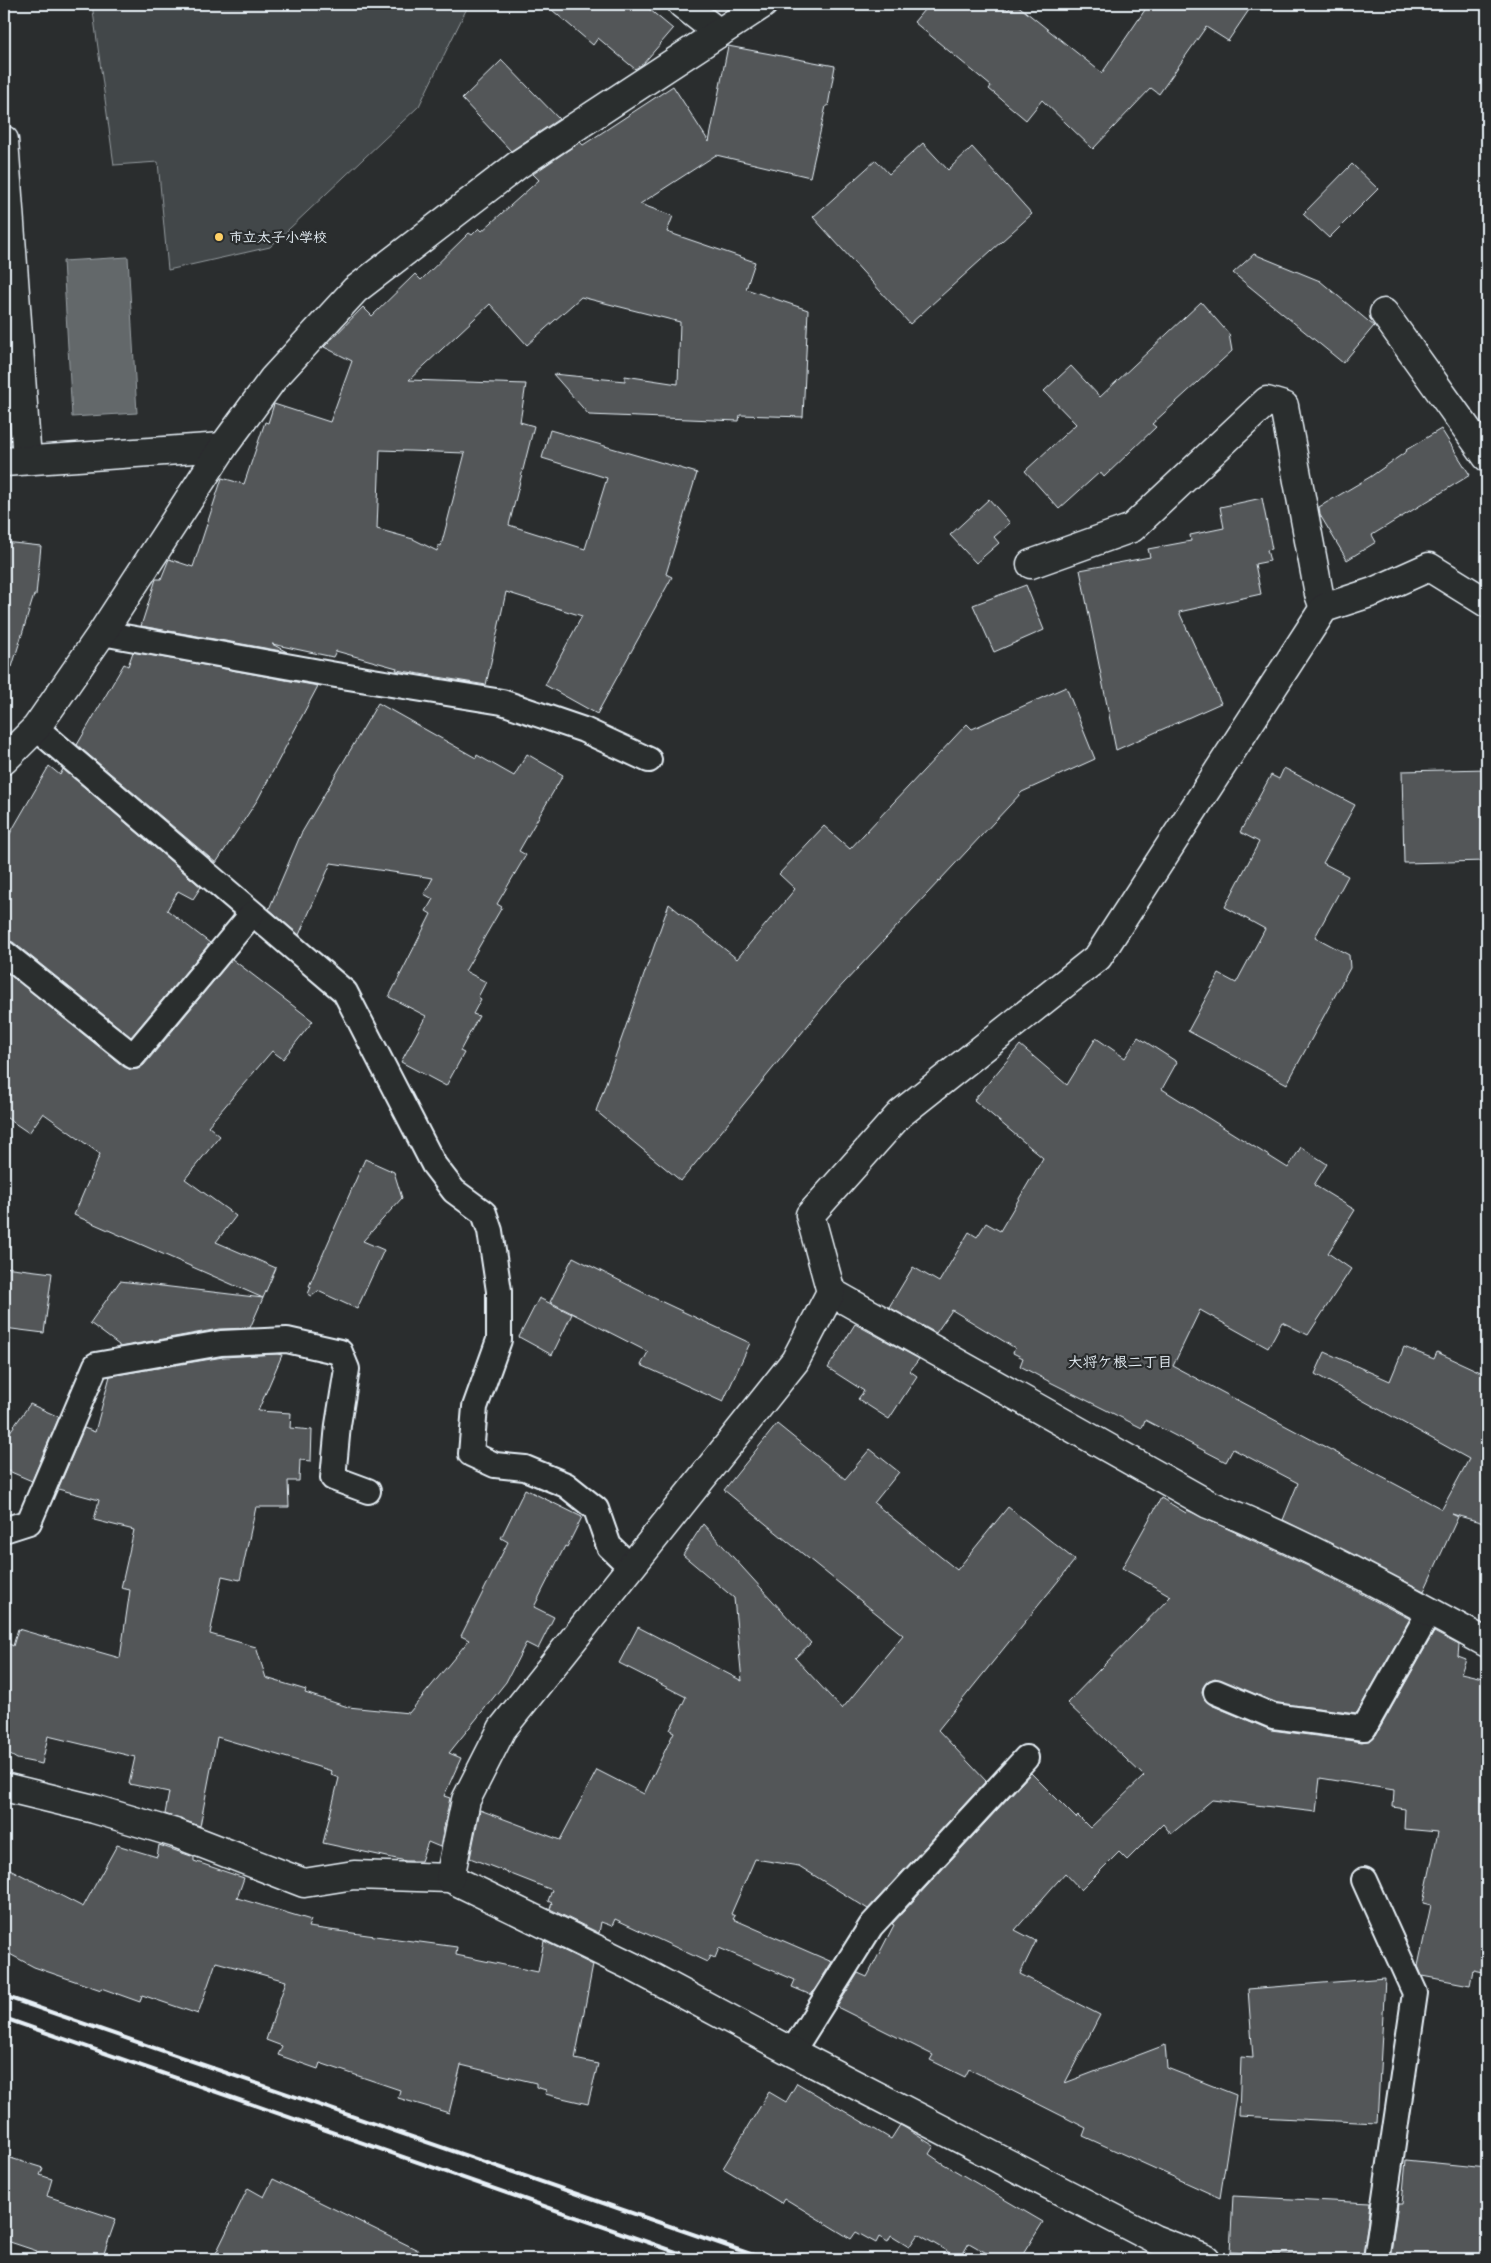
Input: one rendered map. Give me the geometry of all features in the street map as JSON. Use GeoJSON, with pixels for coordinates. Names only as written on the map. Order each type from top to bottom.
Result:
{"type":"FeatureCollection","features":[{"type":"Feature","properties":{"kind":"street"},"geometry":{"type":"LineString","coordinates":[[682,4],[719,33]]}},
{"type":"Feature","properties":{"kind":"street"},"geometry":{"type":"LineString","coordinates":[[4,760],[36,728],[102,633],[223,447],[273,379],[355,290],[519,164],[764,4]]}},
{"type":"Feature","properties":{"kind":"street"},"geometry":{"type":"LineString","coordinates":[[4,140],[16,461],[223,447]]}},
{"type":"Feature","properties":{"kind":"street"},"geometry":{"type":"LineString","coordinates":[[1384,313],[1487,457]]}},
{"type":"Feature","properties":{"kind":"street"},"geometry":{"type":"LineString","coordinates":[[1031,564],[1132,528],[1267,401],[1284,406],[1318,594],[1324,608]]}},
{"type":"Feature","properties":{"kind":"street"},"geometry":{"type":"LineString","coordinates":[[450,1878],[466,1800],[502,1729],[795,1361],[831,1292],[810,1215],[900,1114],[1098,956],[1324,608],[1373,592],[1429,567],[1487,603]]}},
{"type":"Feature","properties":{"kind":"street"},"geometry":{"type":"LineString","coordinates":[[831,1292],[1208,1504],[1261,1525],[1430,1611],[1487,1643]]}},
{"type":"Feature","properties":{"kind":"street"},"geometry":{"type":"LineString","coordinates":[[4,1787],[94,1809],[175,1833],[304,1883],[354,1875],[450,1878],[633,1966],[792,2052],[1154,2239],[1206,2259]]}},
{"type":"Feature","properties":{"kind":"lane"},"geometry":{"type":"LineString","coordinates":[[102,633],[336,676],[502,702],[584,730],[649,760]]}},
{"type":"Feature","properties":{"kind":"lane"},"geometry":{"type":"LineString","coordinates":[[36,728],[345,992],[434,1165],[454,1191],[484,1213],[490,1231],[500,1291],[499,1340],[475,1407],[471,1454],[495,1465],[525,1468],[566,1485],[596,1509],[609,1546],[632,1567]]}},
{"type":"Feature","properties":{"kind":"lane"},"geometry":{"type":"LineString","coordinates":[[4,953],[133,1056],[252,914]]}},
{"type":"Feature","properties":{"kind":"lane"},"geometry":{"type":"LineString","coordinates":[[4,1530],[29,1522],[96,1365],[221,1343],[287,1340],[340,1352],[347,1369],[338,1426],[333,1478],[368,1491]]}},
{"type":"Feature","properties":{"kind":"lane"},"geometry":{"type":"LineString","coordinates":[[1216,1692],[1273,1716],[1364,1728],[1430,1611]]}},
{"type":"Feature","properties":{"kind":"lane"},"geometry":{"type":"LineString","coordinates":[[792,2052],[871,1926],[1026,1758]]}},
{"type":"Feature","properties":{"kind":"lane"},"geometry":{"type":"LineString","coordinates":[[1364,1880],[1414,1993],[1376,2259]]}},
{"type":"Feature","properties":{"kind":"shaded area"},"geometry":{"type":"Polygon","coordinates":[[[92,4],[469,4],[419,106],[270,247],[168,270],[158,162],[114,165],[92,4]]]}},
{"type":"Feature","properties":{"kind":"shaded area"},"geometry":{"type":"Polygon","coordinates":[[[128,257],[137,413],[72,417],[63,261],[128,257]]]}},
{"type":"Feature","properties":{"kind":"building"},"geometry":{"type":"Polygon","coordinates":[[[545,4],[643,4],[673,29],[643,64],[635,69],[598,38],[593,45],[545,4]]]}},
{"type":"Feature","properties":{"kind":"building"},"geometry":{"type":"Polygon","coordinates":[[[929,4],[1000,4],[1008,10],[1013,4],[1016,4],[1102,73],[1149,4],[1253,4],[1228,41],[1206,27],[1159,94],[1151,88],[1093,149],[1042,100],[1026,120],[989,89],[991,86],[914,22],[929,4]]]}},
{"type":"Feature","properties":{"kind":"building"},"geometry":{"type":"Polygon","coordinates":[[[728,46],[835,66],[828,106],[826,106],[810,177],[716,155],[640,204],[673,216],[667,232],[755,262],[746,289],[808,310],[803,417],[740,415],[739,421],[589,415],[553,374],[625,381],[625,376],[678,384],[680,322],[581,297],[527,345],[490,304],[409,380],[526,384],[520,422],[534,426],[509,525],[585,549],[607,478],[542,458],[550,430],[697,473],[666,574],[672,577],[597,714],[545,685],[582,616],[506,592],[486,685],[396,670],[397,668],[336,651],[333,657],[272,644],[287,652],[141,626],[156,579],[161,579],[169,559],[193,567],[222,478],[244,484],[265,422],[268,423],[274,404],[330,422],[352,361],[324,347],[363,307],[372,316],[415,274],[421,280],[469,233],[472,235],[479,228],[482,231],[539,180],[533,174],[580,142],[583,145],[673,86],[709,142],[728,46]],[[380,450],[377,529],[413,539],[437,551],[438,545],[441,546],[465,453],[380,450]]]}},
{"type":"Feature","properties":{"kind":"building"},"geometry":{"type":"Polygon","coordinates":[[[502,60],[559,119],[511,151],[462,99],[502,60]]]}},
{"type":"Feature","properties":{"kind":"building"},"geometry":{"type":"Polygon","coordinates":[[[923,143],[948,170],[972,147],[1032,214],[910,324],[813,217],[876,160],[889,174],[923,143]]]}},
{"type":"Feature","properties":{"kind":"building"},"geometry":{"type":"Polygon","coordinates":[[[1352,164],[1378,189],[1329,238],[1303,214],[1352,164]]]}},
{"type":"Feature","properties":{"kind":"building"},"geometry":{"type":"Polygon","coordinates":[[[1254,254],[1320,281],[1374,326],[1343,363],[1233,273],[1254,254]]]}},
{"type":"Feature","properties":{"kind":"building"},"geometry":{"type":"Polygon","coordinates":[[[1201,302],[1229,334],[1232,351],[1152,424],[1156,427],[1104,477],[1100,472],[1059,509],[1025,471],[1076,424],[1044,391],[1071,366],[1100,397],[1201,302]]]}},
{"type":"Feature","properties":{"kind":"building"},"geometry":{"type":"Polygon","coordinates":[[[1441,429],[1470,475],[1372,535],[1376,542],[1347,560],[1320,515],[1319,507],[1370,477],[1406,450],[1441,429]]]}},
{"type":"Feature","properties":{"kind":"building"},"geometry":{"type":"Polygon","coordinates":[[[1262,498],[1272,549],[1267,550],[1270,561],[1255,564],[1261,594],[1179,612],[1221,703],[1116,750],[1080,570],[1150,557],[1148,549],[1191,541],[1190,535],[1224,528],[1220,507],[1262,498]]]}},
{"type":"Feature","properties":{"kind":"building"},"geometry":{"type":"Polygon","coordinates":[[[989,499],[1010,523],[994,537],[999,543],[976,563],[950,535],[989,499]]]}},
{"type":"Feature","properties":{"kind":"building"},"geometry":{"type":"Polygon","coordinates":[[[4,542],[41,546],[36,595],[34,595],[12,667],[4,665],[4,542]]]}},
{"type":"Feature","properties":{"kind":"building"},"geometry":{"type":"Polygon","coordinates":[[[1026,585],[1044,630],[994,652],[973,605],[1026,585]]]}},
{"type":"Feature","properties":{"kind":"building"},"geometry":{"type":"Polygon","coordinates":[[[133,652],[318,686],[258,799],[216,863],[77,745],[124,664],[128,666],[133,652]]]}},
{"type":"Feature","properties":{"kind":"building"},"geometry":{"type":"Polygon","coordinates":[[[1066,687],[1095,759],[1022,792],[831,997],[681,1181],[596,1111],[669,904],[737,959],[795,889],[779,874],[824,826],[850,849],[967,724],[972,729],[1066,687]]]}},
{"type":"Feature","properties":{"kind":"building"},"geometry":{"type":"Polygon","coordinates":[[[378,703],[476,758],[477,755],[514,776],[527,754],[563,775],[519,851],[526,855],[497,904],[502,907],[465,971],[486,982],[478,997],[481,999],[473,1014],[479,1016],[460,1051],[464,1053],[446,1086],[401,1062],[426,1016],[389,997],[431,914],[426,911],[433,899],[424,894],[433,878],[331,863],[299,935],[269,909],[301,834],[378,703]]]}},
{"type":"Feature","properties":{"kind":"building"},"geometry":{"type":"Polygon","coordinates":[[[49,766],[60,775],[63,769],[201,887],[193,899],[178,891],[167,910],[210,943],[131,1037],[13,942],[4,940],[4,844],[49,766]]]}},
{"type":"Feature","properties":{"kind":"building"},"geometry":{"type":"Polygon","coordinates":[[[1284,768],[1355,805],[1323,863],[1348,876],[1315,937],[1349,955],[1350,968],[1287,1084],[1188,1031],[1219,974],[1236,983],[1265,929],[1225,907],[1259,842],[1240,832],[1271,775],[1279,779],[1284,768]]]}},
{"type":"Feature","properties":{"kind":"building"},"geometry":{"type":"Polygon","coordinates":[[[1487,769],[1487,861],[1404,863],[1402,771],[1487,769]]]}},
{"type":"Feature","properties":{"kind":"building"},"geometry":{"type":"Polygon","coordinates":[[[232,959],[313,1021],[283,1059],[272,1051],[208,1126],[220,1136],[185,1179],[236,1216],[216,1242],[276,1268],[263,1298],[74,1215],[100,1154],[43,1113],[29,1133],[4,1116],[4,970],[124,1067],[131,1070],[138,1069],[144,1065],[232,959]]]}},
{"type":"Feature","properties":{"kind":"building"},"geometry":{"type":"Polygon","coordinates":[[[1138,1037],[1177,1062],[1162,1089],[1288,1168],[1301,1147],[1327,1164],[1314,1185],[1355,1210],[1328,1253],[1351,1269],[1308,1335],[1282,1322],[1268,1348],[1200,1310],[1173,1366],[1442,1509],[1469,1459],[1315,1374],[1325,1352],[1390,1381],[1404,1347],[1434,1359],[1437,1352],[1487,1375],[1487,1524],[1452,1514],[1458,1517],[1424,1591],[1283,1520],[1298,1483],[1233,1449],[1226,1462],[1145,1420],[1142,1428],[1050,1382],[1020,1366],[1023,1358],[1013,1353],[1015,1348],[952,1310],[936,1333],[889,1307],[913,1267],[939,1282],[969,1232],[977,1237],[986,1223],[1000,1231],[1043,1158],[974,1100],[1020,1045],[1067,1085],[1096,1038],[1125,1058],[1138,1037]]]}},
{"type":"Feature","properties":{"kind":"building"},"geometry":{"type":"Polygon","coordinates":[[[365,1159],[394,1172],[402,1198],[363,1241],[384,1250],[357,1309],[318,1291],[312,1296],[308,1294],[311,1287],[309,1286],[365,1159]]]}},
{"type":"Feature","properties":{"kind":"building"},"geometry":{"type":"Polygon","coordinates":[[[573,1257],[656,1299],[750,1343],[723,1402],[641,1365],[648,1352],[550,1302],[573,1257]]]}},
{"type":"Feature","properties":{"kind":"building"},"geometry":{"type":"Polygon","coordinates":[[[4,1267],[52,1273],[44,1333],[4,1328],[4,1267]]]}},
{"type":"Feature","properties":{"kind":"building"},"geometry":{"type":"Polygon","coordinates":[[[120,1281],[263,1298],[250,1328],[219,1329],[119,1347],[119,1345],[90,1323],[120,1281]]]}},
{"type":"Feature","properties":{"kind":"building"},"geometry":{"type":"Polygon","coordinates":[[[539,1298],[572,1314],[552,1355],[519,1337],[539,1298]]]}},
{"type":"Feature","properties":{"kind":"building"},"geometry":{"type":"Polygon","coordinates":[[[855,1324],[919,1359],[910,1371],[917,1376],[889,1419],[858,1399],[864,1391],[828,1368],[855,1324]]]}},
{"type":"Feature","properties":{"kind":"building"},"geometry":{"type":"Polygon","coordinates":[[[282,1355],[258,1411],[291,1413],[290,1428],[312,1430],[311,1461],[300,1460],[299,1481],[288,1481],[289,1507],[256,1507],[240,1580],[222,1576],[210,1634],[256,1647],[266,1678],[306,1690],[305,1693],[348,1707],[409,1713],[469,1640],[461,1636],[508,1542],[501,1538],[525,1489],[582,1517],[534,1607],[554,1617],[538,1649],[526,1643],[506,1682],[449,1753],[461,1758],[444,1796],[450,1798],[440,1847],[428,1842],[421,1861],[406,1861],[323,1843],[339,1778],[331,1775],[332,1771],[217,1737],[200,1826],[165,1814],[169,1792],[129,1784],[135,1757],[48,1736],[42,1764],[17,1759],[4,1751],[4,1641],[13,1646],[18,1629],[120,1658],[130,1590],[121,1588],[134,1530],[94,1520],[99,1500],[58,1489],[84,1428],[95,1432],[110,1376],[223,1357],[282,1355]]]}},
{"type":"Feature","properties":{"kind":"building"},"geometry":{"type":"Polygon","coordinates":[[[30,1404],[59,1417],[32,1481],[4,1469],[4,1440],[30,1404]]]}},
{"type":"Feature","properties":{"kind":"building"},"geometry":{"type":"Polygon","coordinates":[[[777,1424],[845,1479],[870,1449],[899,1472],[874,1503],[957,1570],[1008,1507],[1075,1560],[938,1730],[986,1781],[868,1909],[799,1866],[755,1859],[731,1914],[735,1916],[733,1919],[832,1962],[811,1995],[792,1987],[795,1980],[719,1948],[715,1958],[710,1956],[707,1962],[615,1919],[612,1926],[601,1922],[599,1933],[550,1909],[552,1903],[548,1901],[552,1890],[470,1858],[480,1810],[560,1840],[597,1770],[644,1794],[674,1732],[670,1730],[686,1697],[619,1663],[638,1627],[742,1681],[734,1598],[683,1555],[703,1524],[811,1643],[795,1658],[842,1709],[903,1635],[724,1490],[777,1424]]]}},
{"type":"Feature","properties":{"kind":"building"},"geometry":{"type":"Polygon","coordinates":[[[1161,1498],[1186,1513],[1187,1510],[1308,1566],[1410,1619],[1357,1713],[1277,1703],[1215,1678],[1208,1681],[1203,1687],[1202,1693],[1205,1700],[1211,1705],[1271,1730],[1362,1742],[1370,1740],[1376,1735],[1434,1632],[1459,1645],[1458,1656],[1466,1659],[1461,1673],[1487,1679],[1487,1973],[1473,1970],[1470,1985],[1422,1976],[1418,1966],[1431,1905],[1423,1903],[1438,1832],[1404,1829],[1405,1809],[1393,1807],[1394,1790],[1320,1778],[1316,1812],[1212,1800],[1171,1834],[1163,1824],[1127,1860],[1119,1852],[1081,1890],[1065,1873],[1015,1930],[1036,1941],[1020,1974],[1100,2015],[1065,2083],[1165,2045],[1167,2068],[1236,2095],[1220,2198],[1083,2136],[1086,2128],[969,2069],[965,2077],[930,2060],[933,2055],[837,2007],[858,1973],[867,1977],[894,1925],[892,1924],[1031,1773],[1076,1818],[1078,1816],[1090,1828],[1144,1776],[1067,1703],[1171,1596],[1122,1568],[1161,1498]]]}},
{"type":"Feature","properties":{"kind":"building"},"geometry":{"type":"Polygon","coordinates":[[[117,1845],[157,1857],[159,1845],[194,1857],[194,1861],[244,1878],[237,1898],[311,1920],[308,1927],[457,1947],[456,1955],[538,1972],[544,1941],[593,1965],[575,2059],[598,2064],[588,2104],[545,2094],[546,2090],[536,2087],[536,2083],[461,2065],[449,2113],[398,2098],[400,2090],[320,2063],[318,2069],[278,2055],[282,2046],[266,2040],[286,1981],[216,1962],[198,2014],[142,1995],[140,2002],[101,1988],[101,1990],[34,1967],[4,1951],[4,1866],[83,1907],[117,1845]]]}},
{"type":"Feature","properties":{"kind":"building"},"geometry":{"type":"Polygon","coordinates":[[[1385,1978],[1377,2123],[1239,2116],[1241,2057],[1253,2058],[1248,1989],[1385,1978]]]}},
{"type":"Feature","properties":{"kind":"building"},"geometry":{"type":"Polygon","coordinates":[[[797,2083],[891,2139],[900,2125],[904,2127],[934,2146],[929,2154],[942,2163],[1043,2222],[1020,2259],[997,2259],[969,2243],[960,2259],[918,2234],[909,2247],[891,2236],[888,2242],[879,2237],[876,2243],[856,2232],[851,2239],[784,2198],[781,2203],[723,2168],[769,2092],[786,2102],[797,2083]]]}},
{"type":"Feature","properties":{"kind":"building"},"geometry":{"type":"Polygon","coordinates":[[[4,2156],[43,2168],[40,2175],[52,2179],[47,2196],[116,2219],[102,2259],[34,2259],[37,2251],[4,2240],[4,2156]]]}},
{"type":"Feature","properties":{"kind":"building"},"geometry":{"type":"Polygon","coordinates":[[[1406,2160],[1487,2168],[1487,2259],[1390,2259],[1398,2204],[1402,2204],[1406,2160]]]}},
{"type":"Feature","properties":{"kind":"building"},"geometry":{"type":"Polygon","coordinates":[[[273,2179],[436,2259],[213,2259],[248,2188],[264,2197],[273,2179]]]}},
{"type":"Feature","properties":{"kind":"building"},"geometry":{"type":"Polygon","coordinates":[[[1233,2196],[1370,2203],[1363,2259],[1230,2252],[1233,2196]]]}},
{"type":"Feature","properties":{"kind":"railway"},"geometry":{"type":"LineString","coordinates":[[4,1996],[765,2259]]}},
{"type":"Feature","properties":{"kind":"railway"},"geometry":{"type":"LineString","coordinates":[[4,2018],[696,2259]]}},
{"type":"Feature","properties":{"kind":"place","name":"市立太子小学校"},"geometry":{"type":"Point","coordinates":[219,237]}},
{"type":"Feature","properties":{"kind":"district","name":"大将ケ根二丁目"},"geometry":{"type":"Point","coordinates":[1120,1362]}}]}
